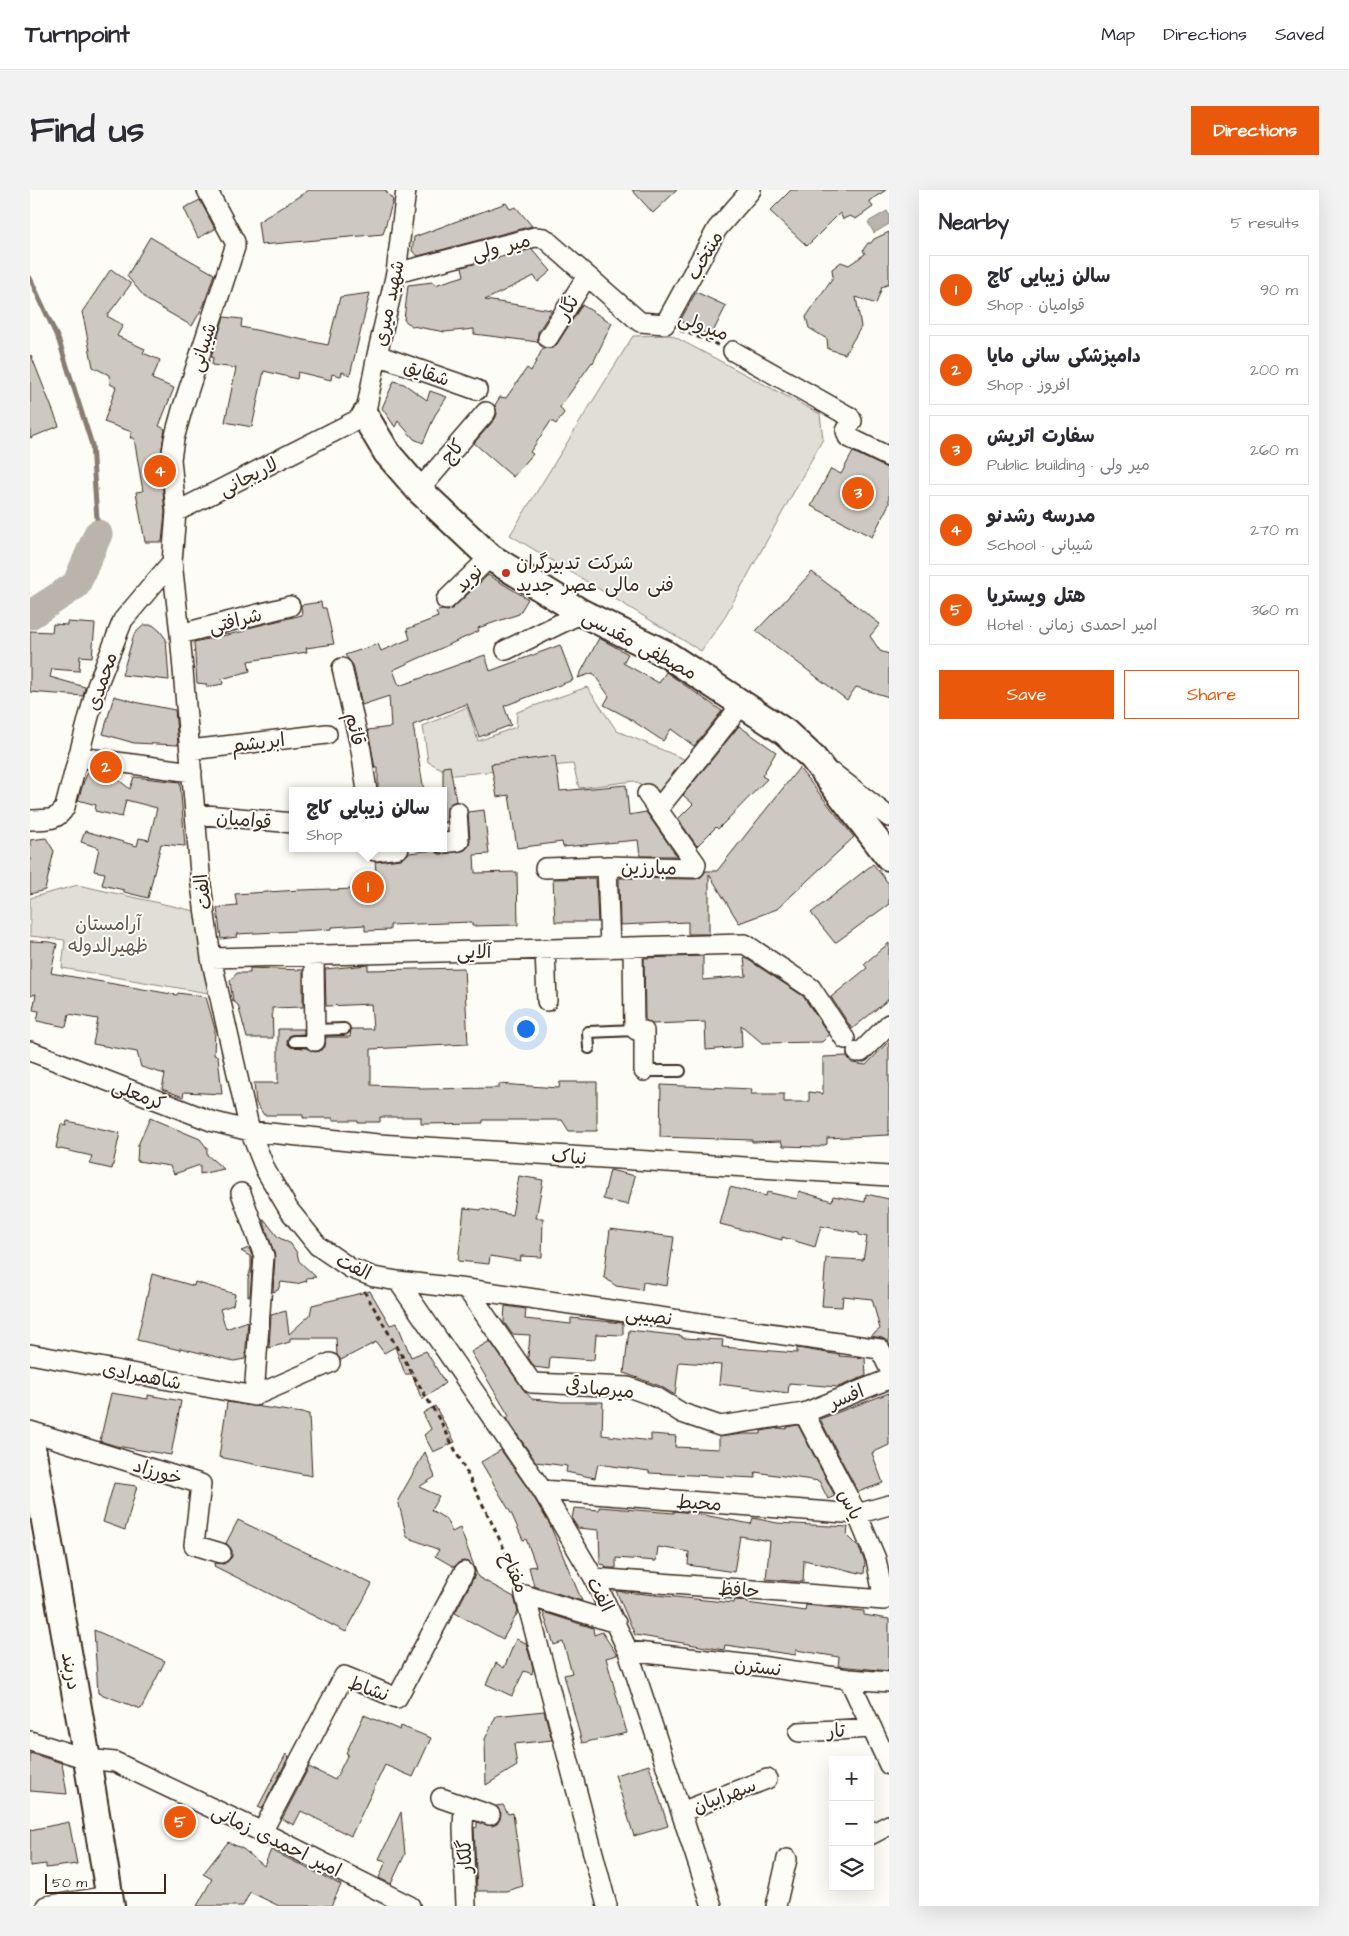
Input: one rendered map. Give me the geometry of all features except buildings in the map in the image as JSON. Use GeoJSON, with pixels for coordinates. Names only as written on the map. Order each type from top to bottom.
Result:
{"type":"FeatureCollection","features":[{"type":"Feature","properties":{"kind":"main road","name":"مصطفی مقدسی"},"geometry":{"type":"LineString","coordinates":[[365,416],[387,453],[419,490],[490,557],[582,613],[666,654],[786,732],[813,758],[889,857]]}},
{"type":"Feature","properties":{"kind":"main road","name":"دربند"},"geometry":{"type":"LineString","coordinates":[[30,1436],[88,1759],[110,1901]]}},
{"type":"Feature","properties":{"kind":"street","name":"شیبانی"},"geometry":{"type":"LineString","coordinates":[[176,512],[171,460],[174,439],[235,247],[235,242],[207,190]]}},
{"type":"Feature","properties":{"kind":"street","name":"شهید میری"},"geometry":{"type":"LineString","coordinates":[[365,416],[396,273],[406,190]]}},
{"type":"Feature","properties":{"kind":"street","name":"منتخب"},"geometry":{"type":"LineString","coordinates":[[665,324],[717,229],[751,190]]}},
{"type":"Feature","properties":{"kind":"street","name":"میر ولی"},"geometry":{"type":"LineString","coordinates":[[396,273],[535,237],[544,238],[640,322],[665,324]]}},
{"type":"Feature","properties":{"kind":"street","name":"نگار"},"geometry":{"type":"LineString","coordinates":[[548,338],[587,276]]}},
{"type":"Feature","properties":{"kind":"street"},"geometry":{"type":"LineString","coordinates":[[733,351],[850,417],[852,421],[846,431],[848,437],[889,457]]}},
{"type":"Feature","properties":{"kind":"street","name":"شقایق"},"geometry":{"type":"LineString","coordinates":[[377,355],[477,390]]}},
{"type":"Feature","properties":{"kind":"street","name":"کاج"},"geometry":{"type":"LineString","coordinates":[[419,490],[486,412]]}},
{"type":"Feature","properties":{"kind":"street","name":"لاریجانی"},"geometry":{"type":"LineString","coordinates":[[176,512],[365,416]]}},
{"type":"Feature","properties":{"kind":"street"},"geometry":{"type":"LineString","coordinates":[[172,562],[176,512]]}},
{"type":"Feature","properties":{"kind":"street","name":"نوید"},"geometry":{"type":"LineString","coordinates":[[446,600],[490,557]]}},
{"type":"Feature","properties":{"kind":"street","name":"الفت"},"geometry":{"type":"LineString","coordinates":[[172,562],[180,634],[201,885],[211,958],[250,1132],[266,1171],[289,1210],[318,1246],[350,1268],[374,1277],[398,1282],[542,1490],[594,1578],[628,1651],[712,1906]]}},
{"type":"Feature","properties":{"kind":"street","name":"محمدی"},"geometry":{"type":"LineString","coordinates":[[30,820],[54,819],[61,815],[79,757],[97,686],[123,620],[172,562]]}},
{"type":"Feature","properties":{"kind":"street","name":"شرافتی"},"geometry":{"type":"LineString","coordinates":[[180,634],[290,606]]}},
{"type":"Feature","properties":{"kind":"street"},"geometry":{"type":"LineString","coordinates":[[506,650],[582,613]]}},
{"type":"Feature","properties":{"kind":"street","name":"قائم"},"geometry":{"type":"LineString","coordinates":[[342,668],[361,750],[366,787]]}},
{"type":"Feature","properties":{"kind":"street","name":"مبارزین"},"geometry":{"type":"LineString","coordinates":[[545,868],[607,866],[695,868],[696,864],[652,802],[743,703]]}},
{"type":"Feature","properties":{"kind":"street","name":"ابریشم"},"geometry":{"type":"LineString","coordinates":[[190,750],[327,734]]}},
{"type":"Feature","properties":{"kind":"street"},"geometry":{"type":"LineString","coordinates":[[79,757],[192,772]]}},
{"type":"Feature","properties":{"kind":"street"},"geometry":{"type":"LineString","coordinates":[[813,758],[889,817]]}},
{"type":"Feature","properties":{"kind":"street"},"geometry":{"type":"LineString","coordinates":[[447,842],[459,841],[456,812]]}},
{"type":"Feature","properties":{"kind":"street","name":"قوامیان"},"geometry":{"type":"LineString","coordinates":[[195,814],[289,824]]}},
{"type":"Feature","properties":{"kind":"street"},"geometry":{"type":"LineString","coordinates":[[607,866],[610,948]]}},
{"type":"Feature","properties":{"kind":"street","name":"آلایی"},"geometry":{"type":"LineString","coordinates":[[211,958],[745,944],[811,988],[851,1045],[861,1052],[889,1024]]}},
{"type":"Feature","properties":{"kind":"street"},"geometry":{"type":"LineString","coordinates":[[633,947],[636,1030],[644,1032],[644,1071]]}},
{"type":"Feature","properties":{"kind":"street"},"geometry":{"type":"LineString","coordinates":[[545,949],[547,1002]]}},
{"type":"Feature","properties":{"kind":"street"},"geometry":{"type":"LineString","coordinates":[[314,956],[315,1036]]}},
{"type":"Feature","properties":{"kind":"street","name":"کرمعلی"},"geometry":{"type":"LineString","coordinates":[[30,1051],[212,1122],[250,1132]]}},
{"type":"Feature","properties":{"kind":"street","name":"نیاک"},"geometry":{"type":"LineString","coordinates":[[250,1132],[378,1144],[889,1176]]}},
{"type":"Feature","properties":{"kind":"street"},"geometry":{"type":"LineString","coordinates":[[241,1192],[264,1256],[254,1396],[330,1363]]}},
{"type":"Feature","properties":{"kind":"street","name":"نصیبی"},"geometry":{"type":"LineString","coordinates":[[398,1282],[467,1289],[880,1349],[889,1368]]}},
{"type":"Feature","properties":{"kind":"street","name":"میرصادقی"},"geometry":{"type":"LineString","coordinates":[[467,1289],[532,1383],[628,1387],[656,1397],[682,1413],[720,1426],[804,1413]]}},
{"type":"Feature","properties":{"kind":"street","name":"شاهمرادی"},"geometry":{"type":"LineString","coordinates":[[30,1354],[254,1396]]}},
{"type":"Feature","properties":{"kind":"street","name":"افسر"},"geometry":{"type":"LineString","coordinates":[[804,1413],[889,1379]]}},
{"type":"Feature","properties":{"kind":"street","name":"یاس"},"geometry":{"type":"LineString","coordinates":[[804,1413],[857,1514],[876,1559],[884,1600]]}},
{"type":"Feature","properties":{"kind":"street","name":"خورزاد"},"geometry":{"type":"LineString","coordinates":[[30,1431],[201,1484],[194,1545],[221,1553]]}},
{"type":"Feature","properties":{"kind":"street","name":"محیط"},"geometry":{"type":"LineString","coordinates":[[542,1490],[857,1514]]}},
{"type":"Feature","properties":{"kind":"street"},"geometry":{"type":"LineString","coordinates":[[857,1514],[889,1505]]}},
{"type":"Feature","properties":{"kind":"street","name":"نشاط"},"geometry":{"type":"LineString","coordinates":[[262,1832],[344,1676],[397,1698],[464,1572]]}},
{"type":"Feature","properties":{"kind":"street","name":"حافظ"},"geometry":{"type":"LineString","coordinates":[[594,1578],[884,1600]]}},
{"type":"Feature","properties":{"kind":"street"},"geometry":{"type":"LineString","coordinates":[[525,1594],[616,1623]]}},
{"type":"Feature","properties":{"kind":"street","name":"مفتاح"},"geometry":{"type":"LineString","coordinates":[[525,1594],[607,1906]]}},
{"type":"Feature","properties":{"kind":"street","name":"نسترن"},"geometry":{"type":"LineString","coordinates":[[628,1651],[760,1666],[849,1679],[889,1682]]}},
{"type":"Feature","properties":{"kind":"street"},"geometry":{"type":"LineString","coordinates":[[849,1679],[889,1765]]}},
{"type":"Feature","properties":{"kind":"street","name":"تار"},"geometry":{"type":"LineString","coordinates":[[799,1732],[872,1728]]}},
{"type":"Feature","properties":{"kind":"street","name":"امیر احمدی زمانی"},"geometry":{"type":"LineString","coordinates":[[30,1741],[88,1759],[115,1762],[262,1832],[410,1906]]}},
{"type":"Feature","properties":{"kind":"street","name":"سهرابیان"},"geometry":{"type":"LineString","coordinates":[[681,1812],[767,1779]]}},
{"type":"Feature","properties":{"kind":"street","name":"گلکار"},"geometry":{"type":"LineString","coordinates":[[441,1798],[490,1814]]}},
{"type":"Feature","properties":{"kind":"street","name":"گلکار"},"geometry":{"type":"LineString","coordinates":[[464,1806],[466,1906]]}},
{"type":"Feature","properties":{"kind":"street"},"geometry":{"type":"LineString","coordinates":[[874,1833],[889,1825]]}},
{"type":"Feature","properties":{"kind":"street"},"geometry":{"type":"LineString","coordinates":[[776,1906],[787,1859]]}},
{"type":"Feature","properties":{"kind":"street"},"geometry":{"type":"LineString","coordinates":[[46,1906],[110,1901]]}},
{"type":"Feature","properties":{"kind":"lane"},"geometry":{"type":"LineString","coordinates":[[294,1041],[344,1029]]}},
{"type":"Feature","properties":{"kind":"lane"},"geometry":{"type":"LineString","coordinates":[[589,1048],[588,1032],[636,1030]]}},
{"type":"Feature","properties":{"kind":"lane"},"geometry":{"type":"LineString","coordinates":[[644,1071],[680,1071]]}},
{"type":"Feature","properties":{"kind":"path","name":"میرولی"},"geometry":{"type":"LineString","coordinates":[[665,324],[733,351]]}},
{"type":"Feature","properties":{"kind":"path","name":"مفتاح"},"geometry":{"type":"LineString","coordinates":[[350,1268],[442,1424],[525,1594]]}},
{"type":"Feature","properties":{"kind":"green space"},"geometry":{"type":"Polygon","coordinates":[[[671,335],[820,414],[823,439],[723,620],[701,651],[510,535],[633,336],[671,335]]]}},
{"type":"Feature","properties":{"kind":"green space"},"geometry":{"type":"Polygon","coordinates":[[[587,687],[617,731],[684,759],[657,795],[634,781],[579,788],[573,764],[454,775],[428,762],[423,726],[467,707],[478,741],[516,727],[517,712],[587,687]]]}},
{"type":"Feature","properties":{"kind":"green space","name":"آرامستان ظهیرالدوله"},"geometry":{"type":"Polygon","coordinates":[[[78,885],[195,911],[208,993],[62,968],[65,940],[30,936],[30,898],[78,885]]]}},
{"type":"Feature","properties":{"kind":"shaded area"},"geometry":{"type":"Polygon","coordinates":[[[887,211],[889,224],[874,233],[868,222],[887,211]]]}},
{"type":"Feature","properties":{"kind":"waterway"},"geometry":{"type":"LineString","coordinates":[[30,278],[59,341],[92,445],[98,534]]}},
{"type":"Feature","properties":{"kind":"waterway"},"geometry":{"type":"LineString","coordinates":[[30,615],[76,585],[98,534]]}},
{"type":"Feature","properties":{"kind":"place","name":"مدرسه رشدنو"},"geometry":{"type":"Point","coordinates":[160,471]}},
{"type":"Feature","properties":{"kind":"place","name":"سفارت اتریش"},"geometry":{"type":"Point","coordinates":[858,493]}},
{"type":"Feature","properties":{"kind":"place","name":"شرکت تدبیرگران فنی مالی عصر جدید"},"geometry":{"type":"Point","coordinates":[506,573]}},
{"type":"Feature","properties":{"kind":"place","name":"دامپزشکی سانی مایا"},"geometry":{"type":"Point","coordinates":[106,767]}},
{"type":"Feature","properties":{"kind":"place","name":"سالن زیبایی کاچ"},"geometry":{"type":"Point","coordinates":[368,887]}},
{"type":"Feature","properties":{"kind":"place","name":"هتل ویستریا"},"geometry":{"type":"Point","coordinates":[180,1822]}}]}
